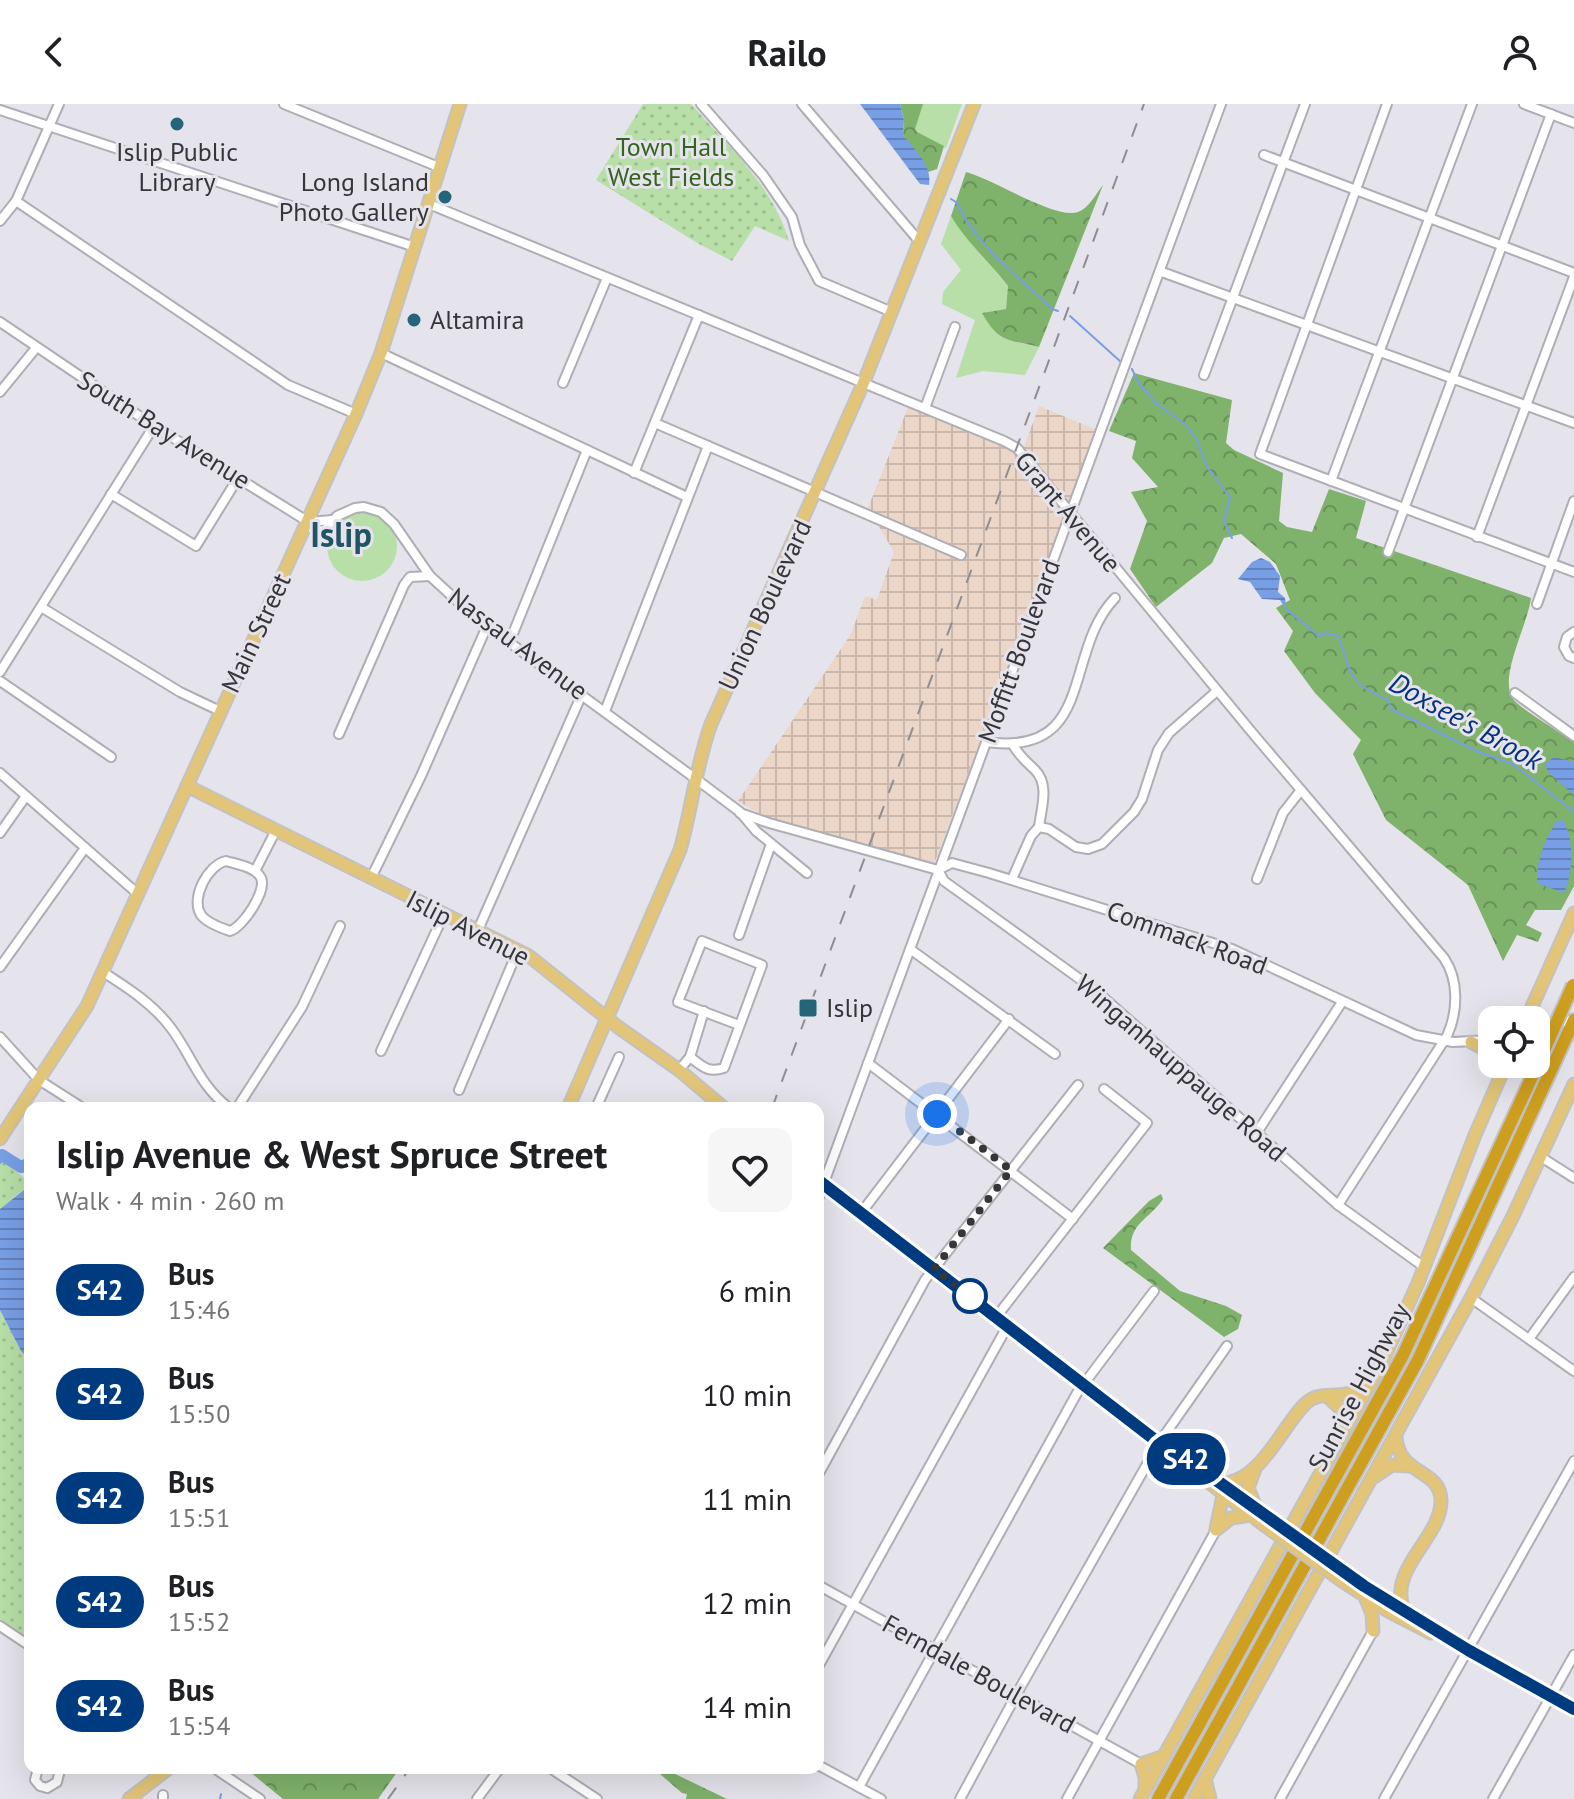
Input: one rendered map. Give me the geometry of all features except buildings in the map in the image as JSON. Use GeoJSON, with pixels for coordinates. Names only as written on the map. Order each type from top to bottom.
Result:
{"type":"FeatureCollection","features":[{"type":"Feature","properties":{"kind":"highway","name":"Sunrise Highway"},"geometry":{"type":"LineString","coordinates":[[1550,1037],[1574,984]]}},
{"type":"Feature","properties":{"kind":"highway","name":"Sunrise Highway"},"geometry":{"type":"LineString","coordinates":[[1176,1799],[1418,1360],[1574,1020]]}},
{"type":"Feature","properties":{"kind":"highway","name":"Sunrise Highway"},"geometry":{"type":"LineString","coordinates":[[1158,1799],[1403,1355],[1532,1078]]}},
{"type":"Feature","properties":{"kind":"main road","name":"Main Street"},"geometry":{"type":"LineString","coordinates":[[24,1102],[87,1006],[356,414],[381,353],[460,104]]}},
{"type":"Feature","properties":{"kind":"main road","name":"Union Boulevard"},"geometry":{"type":"LineString","coordinates":[[571,1102],[680,850],[700,755],[711,724],[863,384],[974,104]]}},
{"type":"Feature","properties":{"kind":"main road","name":"Islip Avenue"},"geometry":{"type":"LineString","coordinates":[[187,786],[529,956],[717,1102]]}},
{"type":"Feature","properties":{"kind":"main road"},"geometry":{"type":"LineString","coordinates":[[1532,1006],[1574,913]]}},
{"type":"Feature","properties":{"kind":"main road"},"geometry":{"type":"LineString","coordinates":[[1471,1042],[1478,1046]]}},
{"type":"Feature","properties":{"kind":"main road","name":"Sunrise Highway"},"geometry":{"type":"LineString","coordinates":[[1143,1794],[1374,1376],[1424,1267],[1500,1078]]}},
{"type":"Feature","properties":{"kind":"main road","name":"Sunrise Highway"},"geometry":{"type":"LineString","coordinates":[[1194,1799],[1471,1298],[1574,1084]]}},
{"type":"Feature","properties":{"kind":"main road","name":"Main Street"},"geometry":{"type":"LineString","coordinates":[[0,1139],[24,1103]]}},
{"type":"Feature","properties":{"kind":"main road"},"geometry":{"type":"LineString","coordinates":[[824,1184],[1159,1443],[1365,1592],[1574,1709]]}},
{"type":"Feature","properties":{"kind":"main road"},"geometry":{"type":"LineString","coordinates":[[1222,1490],[1257,1465],[1312,1398],[1352,1394],[1374,1376]]}},
{"type":"Feature","properties":{"kind":"main road"},"geometry":{"type":"LineString","coordinates":[[1326,1395],[1343,1411],[1342,1435]]}},
{"type":"Feature","properties":{"kind":"main road"},"geometry":{"type":"LineString","coordinates":[[1396,1434],[1399,1455],[1410,1467],[1434,1483],[1440,1504],[1403,1578],[1401,1613]]}},
{"type":"Feature","properties":{"kind":"main road"},"geometry":{"type":"LineString","coordinates":[[1257,1465],[1248,1488],[1260,1517]]}},
{"type":"Feature","properties":{"kind":"main road"},"geometry":{"type":"LineString","coordinates":[[1371,1480],[1392,1465],[1410,1467]]}},
{"type":"Feature","properties":{"kind":"main road"},"geometry":{"type":"LineString","coordinates":[[1216,1530],[1222,1490]]}},
{"type":"Feature","properties":{"kind":"main road"},"geometry":{"type":"LineString","coordinates":[[1216,1530],[1231,1518],[1260,1517]]}},
{"type":"Feature","properties":{"kind":"main road"},"geometry":{"type":"LineString","coordinates":[[1365,1592],[1388,1588],[1403,1578]]}},
{"type":"Feature","properties":{"kind":"main road"},"geometry":{"type":"LineString","coordinates":[[1365,1592],[1373,1617],[1373,1631]]}},
{"type":"Feature","properties":{"kind":"main road"},"geometry":{"type":"LineString","coordinates":[[1373,1631],[1401,1613]]}},
{"type":"Feature","properties":{"kind":"main road"},"geometry":{"type":"LineString","coordinates":[[1143,1794],[1145,1777],[1141,1764],[1165,1755]]}},
{"type":"Feature","properties":{"kind":"main road"},"geometry":{"type":"LineString","coordinates":[[129,1799],[161,1774]]}},
{"type":"Feature","properties":{"kind":"main road"},"geometry":{"type":"LineString","coordinates":[[1205,1778],[1210,1799]]}},
{"type":"Feature","properties":{"kind":"street"},"geometry":{"type":"LineString","coordinates":[[0,221],[16,201],[59,104]]}},
{"type":"Feature","properties":{"kind":"street"},"geometry":{"type":"LineString","coordinates":[[284,104],[441,168]]}},
{"type":"Feature","properties":{"kind":"street"},"geometry":{"type":"LineString","coordinates":[[701,104],[763,175],[792,217],[800,245],[819,281],[892,312]]}},
{"type":"Feature","properties":{"kind":"street"},"geometry":{"type":"LineString","coordinates":[[802,104],[920,242]]}},
{"type":"Feature","properties":{"kind":"street","name":"Moffitt Boulevard"},"geometry":{"type":"LineString","coordinates":[[824,1174],[1162,272],[1221,104]]}},
{"type":"Feature","properties":{"kind":"street"},"geometry":{"type":"LineString","coordinates":[[1204,375],[1305,104]]}},
{"type":"Feature","properties":{"kind":"street"},"geometry":{"type":"LineString","coordinates":[[1387,104],[1260,454],[1574,572]]}},
{"type":"Feature","properties":{"kind":"street"},"geometry":{"type":"LineString","coordinates":[[1331,481],[1472,104]]}},
{"type":"Feature","properties":{"kind":"street"},"geometry":{"type":"LineString","coordinates":[[1524,104],[1574,123]]}},
{"type":"Feature","properties":{"kind":"street"},"geometry":{"type":"LineString","coordinates":[[0,110],[415,247]]}},
{"type":"Feature","properties":{"kind":"street"},"geometry":{"type":"LineString","coordinates":[[1388,552],[1551,114]]}},
{"type":"Feature","properties":{"kind":"street"},"geometry":{"type":"LineString","coordinates":[[1264,155],[1574,275],[1477,537]]}},
{"type":"Feature","properties":{"kind":"street"},"geometry":{"type":"LineString","coordinates":[[16,201],[288,385],[356,414]]}},
{"type":"Feature","properties":{"kind":"street","name":"Grant Avenue"},"geometry":{"type":"LineString","coordinates":[[429,204],[1017,448],[1450,967],[1455,991],[1452,1023],[1445,1041]]}},
{"type":"Feature","properties":{"kind":"street"},"geometry":{"type":"LineString","coordinates":[[1162,272],[1574,423]]}},
{"type":"Feature","properties":{"kind":"street"},"geometry":{"type":"LineString","coordinates":[[563,383],[607,278]]}},
{"type":"Feature","properties":{"kind":"street"},"geometry":{"type":"LineString","coordinates":[[634,473],[699,315]]}},
{"type":"Feature","properties":{"kind":"street","name":"South Bay Avenue"},"geometry":{"type":"LineString","coordinates":[[0,322],[154,426],[308,521]]}},
{"type":"Feature","properties":{"kind":"street"},"geometry":{"type":"LineString","coordinates":[[925,408],[955,327]]}},
{"type":"Feature","properties":{"kind":"street"},"geometry":{"type":"LineString","coordinates":[[0,392],[36,348]]}},
{"type":"Feature","properties":{"kind":"street"},"geometry":{"type":"LineString","coordinates":[[381,353],[687,497]]}},
{"type":"Feature","properties":{"kind":"street"},"geometry":{"type":"LineString","coordinates":[[655,423],[961,555]]}},
{"type":"Feature","properties":{"kind":"street"},"geometry":{"type":"LineString","coordinates":[[0,672],[154,426]]}},
{"type":"Feature","properties":{"kind":"street"},"geometry":{"type":"LineString","coordinates":[[605,711],[708,446]]}},
{"type":"Feature","properties":{"kind":"street"},"geometry":{"type":"LineString","coordinates":[[510,641],[587,450]]}},
{"type":"Feature","properties":{"kind":"street"},"geometry":{"type":"LineString","coordinates":[[111,494],[196,546],[238,478]]}},
{"type":"Feature","properties":{"kind":"street"},"geometry":{"type":"LineString","coordinates":[[1537,604],[1574,501]]}},
{"type":"Feature","properties":{"kind":"street","name":"Nassau Avenue"},"geometry":{"type":"LineString","coordinates":[[308,521],[332,520],[355,508],[381,512],[394,524],[430,576],[487,626],[740,812],[762,836],[807,873]]}},
{"type":"Feature","properties":{"kind":"street"},"geometry":{"type":"LineString","coordinates":[[339,734],[404,585],[410,577],[430,576]]}},
{"type":"Feature","properties":{"kind":"street"},"geometry":{"type":"LineString","coordinates":[[986,742],[1013,745],[1042,738],[1054,730],[1076,688],[1100,614],[1115,598]]}},
{"type":"Feature","properties":{"kind":"street"},"geometry":{"type":"LineString","coordinates":[[41,607],[180,692],[220,711]]}},
{"type":"Feature","properties":{"kind":"street"},"geometry":{"type":"LineString","coordinates":[[371,878],[421,776],[487,626]]}},
{"type":"Feature","properties":{"kind":"street"},"geometry":{"type":"LineString","coordinates":[[1574,632],[1567,637],[1564,647],[1574,658]]}},
{"type":"Feature","properties":{"kind":"street"},"geometry":{"type":"LineString","coordinates":[[0,681],[111,757]]}},
{"type":"Feature","properties":{"kind":"street"},"geometry":{"type":"LineString","coordinates":[[1039,827],[1049,829],[1076,847],[1088,849],[1102,844],[1134,812],[1142,799],[1158,750],[1169,733],[1217,691]]}},
{"type":"Feature","properties":{"kind":"street"},"geometry":{"type":"LineString","coordinates":[[1515,693],[1574,736]]}},
{"type":"Feature","properties":{"kind":"street"},"geometry":{"type":"LineString","coordinates":[[478,930],[582,694]]}},
{"type":"Feature","properties":{"kind":"street"},"geometry":{"type":"LineString","coordinates":[[1012,879],[1031,836],[1039,827],[1044,793],[1043,780],[1035,769],[1022,761],[1013,745]]}},
{"type":"Feature","properties":{"kind":"street"},"geometry":{"type":"LineString","coordinates":[[0,773],[138,894]]}},
{"type":"Feature","properties":{"kind":"street"},"geometry":{"type":"LineString","coordinates":[[1257,879],[1283,813],[1301,790]]}},
{"type":"Feature","properties":{"kind":"street"},"geometry":{"type":"LineString","coordinates":[[0,833],[26,796]]}},
{"type":"Feature","properties":{"kind":"street","name":"Nassau Avenue"},"geometry":{"type":"LineString","coordinates":[[740,812],[769,823],[877,851]]}},
{"type":"Feature","properties":{"kind":"street"},"geometry":{"type":"LineString","coordinates":[[762,836],[769,823]]}},
{"type":"Feature","properties":{"kind":"street"},"geometry":{"type":"LineString","coordinates":[[255,871],[276,830]]}},
{"type":"Feature","properties":{"kind":"street"},"geometry":{"type":"LineString","coordinates":[[739,935],[771,844]]}},
{"type":"Feature","properties":{"kind":"street"},"geometry":{"type":"LineString","coordinates":[[0,967],[85,848]]}},
{"type":"Feature","properties":{"kind":"street","name":"Commack Road"},"geometry":{"type":"LineString","coordinates":[[877,851],[938,870],[952,863],[1012,879],[1224,946],[1416,1035],[1445,1041],[1478,1041]]}},
{"type":"Feature","properties":{"kind":"street"},"geometry":{"type":"LineString","coordinates":[[226,861],[255,871],[262,880],[263,888],[240,926],[230,931],[203,917],[199,893],[215,865],[226,861]]}},
{"type":"Feature","properties":{"kind":"street","name":"Winganhauppauge Road"},"geometry":{"type":"LineString","coordinates":[[938,870],[944,881],[1095,990],[1338,1205],[1424,1267]]}},
{"type":"Feature","properties":{"kind":"street"},"geometry":{"type":"LineString","coordinates":[[381,1051],[444,914]]}},
{"type":"Feature","properties":{"kind":"street"},"geometry":{"type":"LineString","coordinates":[[241,1102],[302,1007],[340,926]]}},
{"type":"Feature","properties":{"kind":"street"},"geometry":{"type":"LineString","coordinates":[[690,1057],[714,1072],[724,1068],[762,965],[702,941],[678,1002],[739,1025]]}},
{"type":"Feature","properties":{"kind":"street"},"geometry":{"type":"LineString","coordinates":[[910,949],[1055,1054]]}},
{"type":"Feature","properties":{"kind":"street"},"geometry":{"type":"LineString","coordinates":[[459,1090],[518,950]]}},
{"type":"Feature","properties":{"kind":"street"},"geometry":{"type":"LineString","coordinates":[[103,972],[160,1015],[174,1032],[207,1088],[222,1102]]}},
{"type":"Feature","properties":{"kind":"street"},"geometry":{"type":"LineString","coordinates":[[1256,1134],[1342,1002]]}},
{"type":"Feature","properties":{"kind":"street"},"geometry":{"type":"LineString","coordinates":[[684,1074],[704,1011]]}},
{"type":"Feature","properties":{"kind":"street"},"geometry":{"type":"LineString","coordinates":[[861,1213],[1009,1019]]}},
{"type":"Feature","properties":{"kind":"street"},"geometry":{"type":"LineString","coordinates":[[1550,1026],[1574,1020]]}},
{"type":"Feature","properties":{"kind":"street"},"geometry":{"type":"LineString","coordinates":[[0,1037],[39,1080],[74,1102]]}},
{"type":"Feature","properties":{"kind":"street"},"geometry":{"type":"LineString","coordinates":[[1338,1205],[1445,1041]]}},
{"type":"Feature","properties":{"kind":"street"},"geometry":{"type":"LineString","coordinates":[[599,1102],[619,1057]]}},
{"type":"Feature","properties":{"kind":"street"},"geometry":{"type":"LineString","coordinates":[[868,1063],[1073,1219]]}},
{"type":"Feature","properties":{"kind":"street"},"geometry":{"type":"LineString","coordinates":[[684,1074],[699,1064]]}},
{"type":"Feature","properties":{"kind":"street"},"geometry":{"type":"LineString","coordinates":[[824,1464],[925,1280],[1078,1085]]}},
{"type":"Feature","properties":{"kind":"street"},"geometry":{"type":"LineString","coordinates":[[997,1316],[1147,1123],[1104,1089]]}},
{"type":"Feature","properties":{"kind":"street"},"geometry":{"type":"LineString","coordinates":[[1541,1157],[1574,1178]]}},
{"type":"Feature","properties":{"kind":"street"},"geometry":{"type":"LineString","coordinates":[[1529,1339],[1574,1277]]}},
{"type":"Feature","properties":{"kind":"street"},"geometry":{"type":"LineString","coordinates":[[859,1787],[1084,1384],[1154,1291]]}},
{"type":"Feature","properties":{"kind":"street"},"geometry":{"type":"LineString","coordinates":[[1471,1298],[1574,1371]]}},
{"type":"Feature","properties":{"kind":"street"},"geometry":{"type":"LineString","coordinates":[[824,1656],[1008,1325]]}},
{"type":"Feature","properties":{"kind":"street"},"geometry":{"type":"LineString","coordinates":[[960,1799],[1159,1443],[1227,1346]]}},
{"type":"Feature","properties":{"kind":"street"},"geometry":{"type":"LineString","coordinates":[[1384,1799],[1574,1461]]}},
{"type":"Feature","properties":{"kind":"street"},"geometry":{"type":"LineString","coordinates":[[1067,1799],[1216,1530]]}},
{"type":"Feature","properties":{"kind":"street","name":"Ferndale Boulevard"},"geometry":{"type":"LineString","coordinates":[[824,1588],[1141,1764]]}},
{"type":"Feature","properties":{"kind":"street"},"geometry":{"type":"LineString","coordinates":[[0,1638],[3,1628],[24,1642]]}},
{"type":"Feature","properties":{"kind":"street"},"geometry":{"type":"LineString","coordinates":[[1280,1799],[1373,1631]]}},
{"type":"Feature","properties":{"kind":"street"},"geometry":{"type":"LineString","coordinates":[[1493,1799],[1574,1655]]}},
{"type":"Feature","properties":{"kind":"street"},"geometry":{"type":"LineString","coordinates":[[824,1768],[881,1799]]}},
{"type":"Feature","properties":{"kind":"street"},"geometry":{"type":"LineString","coordinates":[[36,1774],[35,1780],[47,1788],[57,1782],[59,1774]]}},
{"type":"Feature","properties":{"kind":"street"},"geometry":{"type":"LineString","coordinates":[[223,1774],[260,1799]]}},
{"type":"Feature","properties":{"kind":"street"},"geometry":{"type":"LineString","coordinates":[[477,1799],[496,1774]]}},
{"type":"Feature","properties":{"kind":"street"},"geometry":{"type":"LineString","coordinates":[[559,1774],[597,1799]]}},
{"type":"Feature","properties":{"kind":"shaded area"},"geometry":{"type":"Polygon","coordinates":[[[911,400],[1023,450],[1039,406],[1097,430],[934,864],[765,817],[738,801],[851,634],[865,596],[877,600],[894,552],[868,508],[911,400]]]}},
{"type":"Feature","properties":{"kind":"green space","name":"Town Hall West Fields"},"geometry":{"type":"Polygon","coordinates":[[[643,104],[691,104],[761,185],[782,221],[789,241],[755,226],[732,261],[596,180],[643,104]]]}},
{"type":"Feature","properties":{"kind":"green space"},"geometry":{"type":"Polygon","coordinates":[[[900,104],[923,104],[915,129],[944,146],[937,169],[928,172],[903,135],[904,120],[900,104]]]}},
{"type":"Feature","properties":{"kind":"green space"},"geometry":{"type":"Polygon","coordinates":[[[920,104],[962,104],[946,148],[908,135],[920,104]]]}},
{"type":"Feature","properties":{"kind":"green space"},"geometry":{"type":"Polygon","coordinates":[[[966,172],[1039,204],[1068,213],[1085,208],[1103,185],[1039,347],[999,335],[982,313],[1006,309],[1008,286],[951,216],[966,172]]]}},
{"type":"Feature","properties":{"kind":"green space"},"geometry":{"type":"Polygon","coordinates":[[[951,216],[1008,286],[1006,309],[983,313],[1009,340],[1039,347],[1025,375],[983,371],[956,378],[975,320],[942,304],[943,292],[961,270],[941,244],[951,216]]]}},
{"type":"Feature","properties":{"kind":"green space"},"geometry":{"type":"Polygon","coordinates":[[[1134,373],[1232,400],[1226,443],[1234,450],[1283,473],[1279,521],[1287,527],[1312,532],[1329,489],[1366,501],[1356,538],[1531,598],[1511,665],[1509,690],[1517,703],[1574,742],[1574,886],[1561,910],[1535,910],[1526,925],[1542,933],[1538,942],[1517,935],[1503,961],[1468,885],[1386,820],[1353,754],[1361,740],[1315,693],[1284,651],[1293,631],[1276,608],[1290,600],[1276,564],[1241,534],[1224,538],[1212,563],[1156,607],[1130,569],[1147,521],[1131,492],[1158,487],[1132,458],[1136,441],[1109,431],[1134,373]]]}},
{"type":"Feature","properties":{"kind":"green space"},"geometry":{"type":"Polygon","coordinates":[[[362,511],[387,521],[397,546],[387,571],[362,581],[337,571],[327,546],[337,521],[362,511]]]}},
{"type":"Feature","properties":{"kind":"green space"},"geometry":{"type":"Polygon","coordinates":[[[0,1155],[24,1178],[24,1189],[0,1209],[0,1155]]]}},
{"type":"Feature","properties":{"kind":"green space"},"geometry":{"type":"Polygon","coordinates":[[[1161,1194],[1163,1199],[1158,1206],[1133,1233],[1131,1250],[1180,1291],[1226,1306],[1242,1315],[1238,1329],[1224,1337],[1103,1248],[1149,1201],[1161,1194]]]}},
{"type":"Feature","properties":{"kind":"green space"},"geometry":{"type":"Polygon","coordinates":[[[0,1310],[24,1354],[24,1641],[0,1625],[0,1310]]]}},
{"type":"Feature","properties":{"kind":"green space"},"geometry":{"type":"Polygon","coordinates":[[[252,1774],[396,1774],[378,1799],[283,1799],[252,1774]]]}},
{"type":"Feature","properties":{"kind":"green space"},"geometry":{"type":"Polygon","coordinates":[[[660,1774],[675,1774],[727,1799],[686,1799],[687,1794],[660,1774]]]}},
{"type":"Feature","properties":{"kind":"water"},"geometry":{"type":"Polygon","coordinates":[[[860,104],[900,104],[904,120],[903,135],[925,165],[929,185],[920,184],[860,104]]]}},
{"type":"Feature","properties":{"kind":"water"},"geometry":{"type":"Polygon","coordinates":[[[1261,558],[1270,562],[1280,576],[1278,592],[1285,598],[1287,611],[1280,600],[1262,599],[1250,582],[1238,579],[1252,562],[1261,558]]]}},
{"type":"Feature","properties":{"kind":"water"},"geometry":{"type":"Polygon","coordinates":[[[1554,757],[1574,762],[1574,795],[1548,772],[1545,764],[1554,757]]]}},
{"type":"Feature","properties":{"kind":"water"},"geometry":{"type":"Polygon","coordinates":[[[1563,820],[1571,855],[1570,875],[1564,893],[1537,883],[1545,842],[1557,821],[1563,820]]]}},
{"type":"Feature","properties":{"kind":"water"},"geometry":{"type":"Polygon","coordinates":[[[24,1190],[24,1354],[0,1310],[0,1209],[24,1190]]]}},
{"type":"Feature","properties":{"kind":"waterway","name":"Doxsee's Brook"},"geometry":{"type":"LineString","coordinates":[[951,199],[999,260],[1052,309],[1058,311]]}},
{"type":"Feature","properties":{"kind":"waterway","name":"Doxsee's Brook"},"geometry":{"type":"LineString","coordinates":[[1070,316],[1121,362]]}},
{"type":"Feature","properties":{"kind":"waterway","name":"Doxsee's Brook"},"geometry":{"type":"LineString","coordinates":[[1132,369],[1138,382],[1157,404],[1185,424],[1197,440],[1207,467],[1230,497],[1224,521],[1232,538]]}},
{"type":"Feature","properties":{"kind":"waterway","name":"Doxsee's Brook"},"geometry":{"type":"LineString","coordinates":[[1286,609],[1319,636],[1326,633],[1338,636],[1353,676],[1365,688],[1388,700],[1391,709],[1479,752],[1513,764],[1574,812]]}},
{"type":"Feature","properties":{"kind":"waterway"},"geometry":{"type":"LineString","coordinates":[[2,1155],[21,1167],[24,1166]]}},
{"type":"Feature","properties":{"kind":"waterway"},"geometry":{"type":"LineString","coordinates":[[0,1163],[5,1157]]}},
{"type":"Feature","properties":{"kind":"waterway"},"geometry":{"type":"LineString","coordinates":[[220,1799],[221,1794]]}},
{"type":"Feature","properties":{"kind":"railway"},"geometry":{"type":"LineString","coordinates":[[774,1102],[1144,104]]}},
{"type":"Feature","properties":{"kind":"railway"},"geometry":{"type":"LineString","coordinates":[[388,1799],[406,1774]]}},
{"type":"Feature","properties":{"kind":"bus line","name":"S42"},"geometry":{"type":"LineString","coordinates":[[824,1185],[1159,1443],[1184,1457],[1364,1586],[1468,1650],[1574,1709]]}},
{"type":"Feature","properties":{"kind":"place","name":"Islip Public Library"},"geometry":{"type":"Point","coordinates":[177,124]}},
{"type":"Feature","properties":{"kind":"place","name":"Long Island Photo Gallery"},"geometry":{"type":"Point","coordinates":[445,197]}},
{"type":"Feature","properties":{"kind":"place","name":"Altamira"},"geometry":{"type":"Point","coordinates":[414,320]}},
{"type":"Feature","properties":{"kind":"place","name":"Islip"},"geometry":{"type":"Point","coordinates":[808,1008]}},
{"type":"Feature","properties":{"kind":"district","name":"Islip"},"geometry":{"type":"Point","coordinates":[341,535]}},
{"type":"Feature","properties":{"kind":"route"},"geometry":{"type":"LineString","coordinates":[[937,1114],[1011,1170],[934,1269],[970,1296]]}}]}
